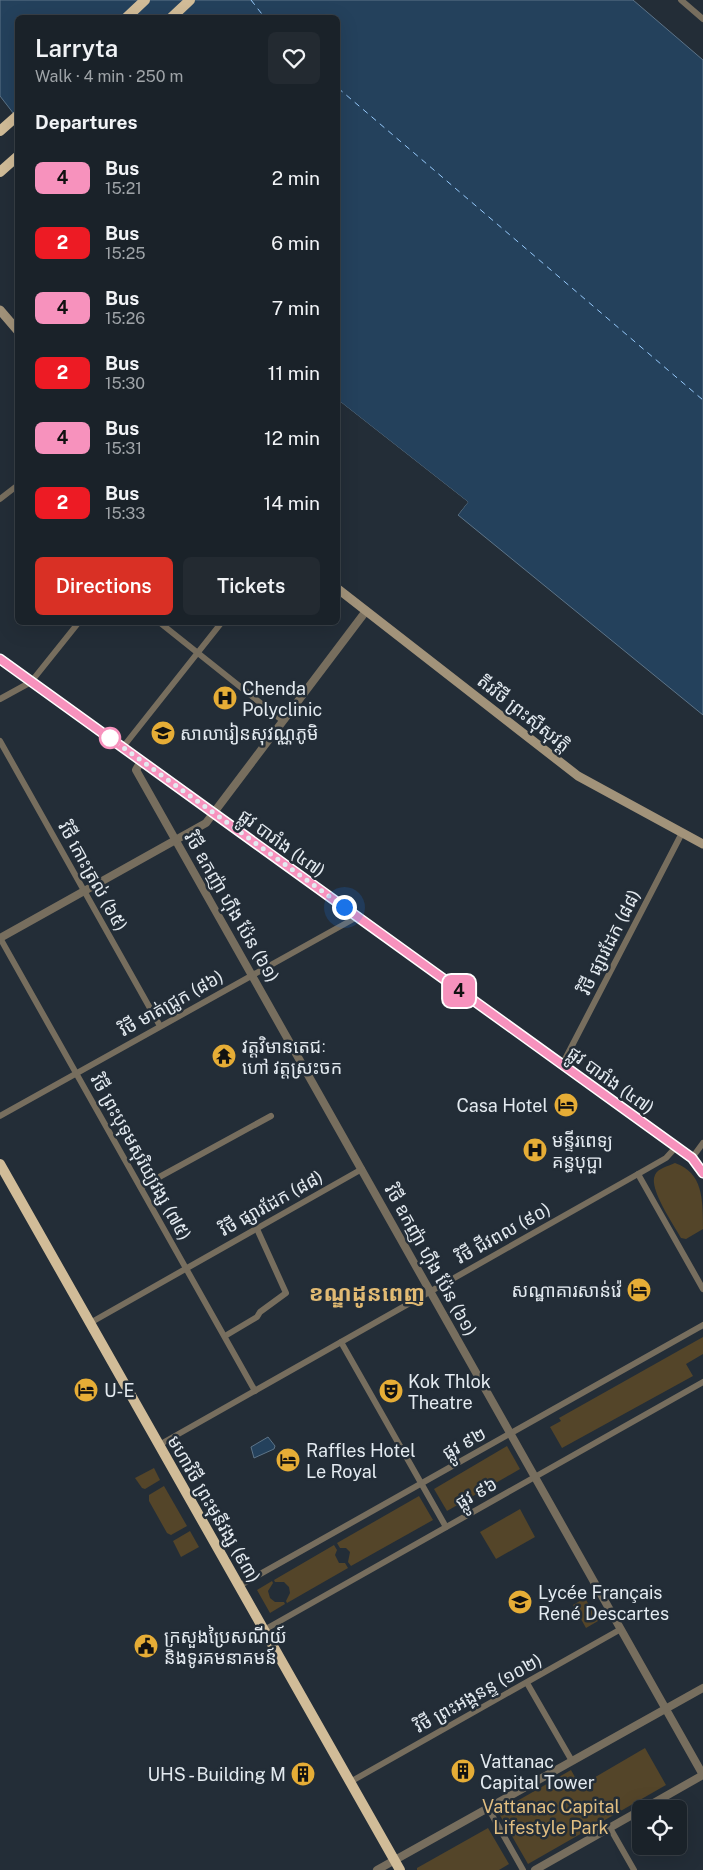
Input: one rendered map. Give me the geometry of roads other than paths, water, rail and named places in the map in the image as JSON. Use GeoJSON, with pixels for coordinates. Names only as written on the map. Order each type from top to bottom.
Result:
{"type":"FeatureCollection","features":[{"type":"Feature","properties":{"kind":"highway"},"geometry":{"type":"LineString","coordinates":[[129,15],[145,0]]}},
{"type":"Feature","properties":{"kind":"highway"},"geometry":{"type":"LineString","coordinates":[[174,15],[190,0]]}},
{"type":"Feature","properties":{"kind":"highway"},"geometry":{"type":"LineString","coordinates":[[0,131],[15,118]]}},
{"type":"Feature","properties":{"kind":"highway"},"geometry":{"type":"LineString","coordinates":[[0,172],[15,159]]}},
{"type":"Feature","properties":{"kind":"highway","name":"មហាវិថី ព្រះមុនីវង្ស (៩៣)"},"geometry":{"type":"LineString","coordinates":[[0,1164],[400,1870]]}},
{"type":"Feature","properties":{"kind":"main road"},"geometry":{"type":"LineString","coordinates":[[0,310],[15,328]]}},
{"type":"Feature","properties":{"kind":"main road","name":"តីរវិថី ព្រះស៊ីសុវត្តិ"},"geometry":{"type":"LineString","coordinates":[[340,591],[578,776],[703,844]]}},
{"type":"Feature","properties":{"kind":"main road","name":"ផ្លូវ បារាំង (៤៧)"},"geometry":{"type":"LineString","coordinates":[[0,659],[676,1147],[692,1158],[703,1162]]}},
{"type":"Feature","properties":{"kind":"main road","name":"ផ្លូវ បារាំង (៤៧)"},"geometry":{"type":"LineString","coordinates":[[692,1158],[703,1173]]}},
{"type":"Feature","properties":{"kind":"street"},"geometry":{"type":"LineString","coordinates":[[681,0],[703,19]]}},
{"type":"Feature","properties":{"kind":"street"},"geometry":{"type":"LineString","coordinates":[[0,499],[15,487]]}},
{"type":"Feature","properties":{"kind":"street"},"geometry":{"type":"LineString","coordinates":[[0,938],[206,823],[366,611]]}},
{"type":"Feature","properties":{"kind":"street"},"geometry":{"type":"LineString","coordinates":[[0,700],[31,682],[77,625]]}},
{"type":"Feature","properties":{"kind":"street"},"geometry":{"type":"LineString","coordinates":[[163,625],[283,721]]}},
{"type":"Feature","properties":{"kind":"street"},"geometry":{"type":"LineString","coordinates":[[122,748],[220,625]]}},
{"type":"Feature","properties":{"kind":"street","name":"វិថី កោះត្រល់ (៦៥)"},"geometry":{"type":"LineString","coordinates":[[0,741],[160,1026]]}},
{"type":"Feature","properties":{"kind":"street","name":"វិថី ឧកញ៉ា ហ៊ីង ប៉ែន (៦១)"},"geometry":{"type":"LineString","coordinates":[[141,761],[136,770],[253,974],[703,1775]]}},
{"type":"Feature","properties":{"kind":"street","name":"វិថី ផ្សារដែក (៨៨)"},"geometry":{"type":"LineString","coordinates":[[562,1065],[682,833]]}},
{"type":"Feature","properties":{"kind":"street","name":"វិថី មាត់ជ្រូក (៨៦)"},"geometry":{"type":"LineString","coordinates":[[0,1116],[357,917]]}},
{"type":"Feature","properties":{"kind":"street","name":"វិថី ព្រះបុទុមសុរិយ្យវង្ស (៧៥)"},"geometry":{"type":"LineString","coordinates":[[0,938],[255,1390]]}},
{"type":"Feature","properties":{"kind":"street"},"geometry":{"type":"LineString","coordinates":[[141,1187],[271,1116]]}},
{"type":"Feature","properties":{"kind":"street"},"geometry":{"type":"LineString","coordinates":[[692,1158],[703,1144]]}},
{"type":"Feature","properties":{"kind":"street","name":"វិថី ជីវពល (៩០)"},"geometry":{"type":"LineString","coordinates":[[159,1445],[666,1158],[676,1147]]}},
{"type":"Feature","properties":{"kind":"street","name":"វិថី ផ្សារដែក (៨៨)"},"geometry":{"type":"LineString","coordinates":[[90,1323],[362,1169]]}},
{"type":"Feature","properties":{"kind":"street"},"geometry":{"type":"LineString","coordinates":[[638,1174],[703,1289]]}},
{"type":"Feature","properties":{"kind":"street"},"geometry":{"type":"LineString","coordinates":[[225,1336],[257,1317],[260,1312],[286,1293],[256,1228]]}},
{"type":"Feature","properties":{"kind":"street","name":"ផ្លូវ ៩២"},"geometry":{"type":"LineString","coordinates":[[239,1586],[703,1325]]}},
{"type":"Feature","properties":{"kind":"street"},"geometry":{"type":"LineString","coordinates":[[341,1342],[446,1527]]}},
{"type":"Feature","properties":{"kind":"street","name":"ផ្លូវ ៩៦"},"geometry":{"type":"LineString","coordinates":[[264,1630],[703,1382]]}},
{"type":"Feature","properties":{"kind":"street","name":"វិថី ព្រះអង្គនន្ទ (១០២)"},"geometry":{"type":"LineString","coordinates":[[350,1782],[620,1629]]}},
{"type":"Feature","properties":{"kind":"street"},"geometry":{"type":"LineString","coordinates":[[527,1683],[572,1761]]}},
{"type":"Feature","properties":{"kind":"street"},"geometry":{"type":"LineString","coordinates":[[377,1870],[703,1688]]}},
{"type":"Feature","properties":{"kind":"street"},"geometry":{"type":"LineString","coordinates":[[658,1800],[703,1775]]}},
{"type":"Feature","properties":{"kind":"street"},"geometry":{"type":"LineString","coordinates":[[488,1808],[523,1870]]}},
{"type":"Feature","properties":{"kind":"street"},"geometry":{"type":"LineString","coordinates":[[534,1870],[632,1815]]}},
{"type":"Feature","properties":{"kind":"street"},"geometry":{"type":"LineString","coordinates":[[610,1828],[634,1870]]}},
{"type":"Feature","properties":{"kind":"water"},"geometry":{"type":"Polygon","coordinates":[[[0,0],[633,0],[703,60],[703,715],[458,515],[468,502],[340,402],[340,15],[15,15],[15,115],[0,96],[0,0]]]}},
{"type":"Feature","properties":{"kind":"water"},"geometry":{"type":"Polygon","coordinates":[[[268,1437],[275,1446],[274,1449],[254,1458],[251,1447],[268,1437]]]}},
{"type":"Feature","properties":{"kind":"place","name":"Chenda Polyclinic"},"geometry":{"type":"Point","coordinates":[225,698]}},
{"type":"Feature","properties":{"kind":"place","name":"សាលារៀនសុវណ្ណភូមិ"},"geometry":{"type":"Point","coordinates":[163,733]}},
{"type":"Feature","properties":{"kind":"place","name":"វត្តវិមានតេជៈ ហៅ វត្តស្រះចក"},"geometry":{"type":"Point","coordinates":[224,1056]}},
{"type":"Feature","properties":{"kind":"place","name":"Casa Hotel"},"geometry":{"type":"Point","coordinates":[566,1105]}},
{"type":"Feature","properties":{"kind":"place","name":"មន្ទីរពេទ្យ គន្ធបុប្ផា"},"geometry":{"type":"Point","coordinates":[535,1150]}},
{"type":"Feature","properties":{"kind":"place","name":"សណ្ឋាគារសាន់វ៉េ"},"geometry":{"type":"Point","coordinates":[639,1290]}},
{"type":"Feature","properties":{"kind":"place","name":"U-E"},"geometry":{"type":"Point","coordinates":[86,1390]}},
{"type":"Feature","properties":{"kind":"place","name":"Kok Thlok Theatre"},"geometry":{"type":"Point","coordinates":[391,1391]}},
{"type":"Feature","properties":{"kind":"place","name":"Raffles Hotel Le Royal"},"geometry":{"type":"Point","coordinates":[288,1460]}},
{"type":"Feature","properties":{"kind":"place","name":"Lycée Français René Descartes"},"geometry":{"type":"Point","coordinates":[520,1602]}},
{"type":"Feature","properties":{"kind":"place","name":"ក្រសួងប្រៃសណីយ៍ និងទូរគមនាគមន៍"},"geometry":{"type":"Point","coordinates":[146,1646]}},
{"type":"Feature","properties":{"kind":"place","name":"Vattanac Capital Tower"},"geometry":{"type":"Point","coordinates":[463,1771]}},
{"type":"Feature","properties":{"kind":"place","name":"UHS - Building M"},"geometry":{"type":"Point","coordinates":[303,1774]}},
{"type":"Feature","properties":{"kind":"district","name":"ខណ្ឌដូនពេញ"},"geometry":{"type":"Point","coordinates":[367,1293]}},
{"type":"Feature","properties":{"kind":"park label","name":"Vattanac Capital Lifestyle Park"},"geometry":{"type":"Point","coordinates":[551,1816]}}]}
